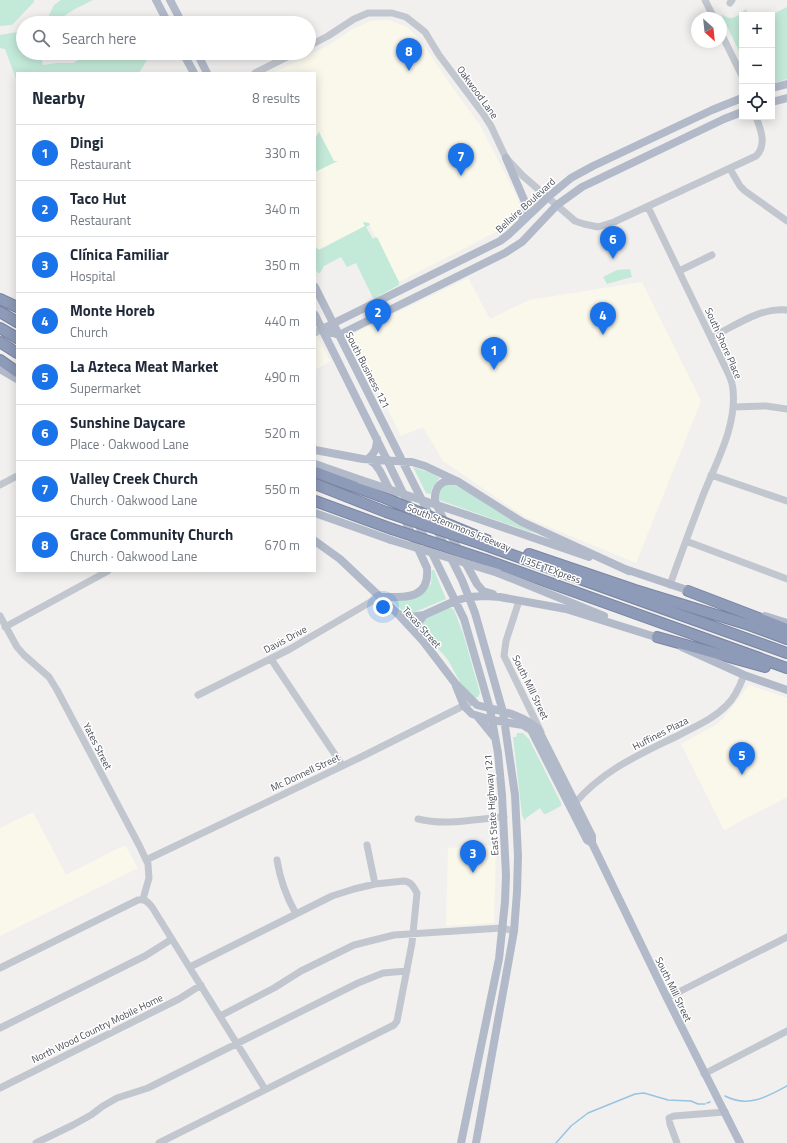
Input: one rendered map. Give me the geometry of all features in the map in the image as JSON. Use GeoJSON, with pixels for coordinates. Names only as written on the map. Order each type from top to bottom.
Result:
{"type":"FeatureCollection","features":[{"type":"Feature","properties":{"kind":"highway"},"geometry":{"type":"LineString","coordinates":[[0,299],[16,307]]}},
{"type":"Feature","properties":{"kind":"highway"},"geometry":{"type":"LineString","coordinates":[[0,312],[16,321]]}},
{"type":"Feature","properties":{"kind":"highway"},"geometry":{"type":"LineString","coordinates":[[0,328],[16,337]]}},
{"type":"Feature","properties":{"kind":"highway"},"geometry":{"type":"LineString","coordinates":[[0,342],[16,352]]}},
{"type":"Feature","properties":{"kind":"highway"},"geometry":{"type":"LineString","coordinates":[[0,360],[16,371]]}},
{"type":"Feature","properties":{"kind":"highway","name":"South Stemmons Freeway"},"geometry":{"type":"LineString","coordinates":[[316,472],[380,496],[485,542],[749,625],[787,639]]}},
{"type":"Feature","properties":{"kind":"highway","name":"I 35E TEXpress"},"geometry":{"type":"LineString","coordinates":[[316,484],[386,512],[485,542],[787,653]]}},
{"type":"Feature","properties":{"kind":"highway","name":"South Stemmons Freeway"},"geometry":{"type":"LineString","coordinates":[[316,501],[392,529],[486,560],[787,668]]}},
{"type":"Feature","properties":{"kind":"highway"},"geometry":{"type":"LineString","coordinates":[[634,590],[650,602],[760,643]]}},
{"type":"Feature","properties":{"kind":"highway"},"geometry":{"type":"LineString","coordinates":[[688,591],[787,629]]}},
{"type":"Feature","properties":{"kind":"highway"},"geometry":{"type":"LineString","coordinates":[[657,637],[787,673]]}},
{"type":"Feature","properties":{"kind":"main road"},"geometry":{"type":"LineString","coordinates":[[156,0],[164,16]]}},
{"type":"Feature","properties":{"kind":"main road"},"geometry":{"type":"LineString","coordinates":[[170,0],[178,16]]}},
{"type":"Feature","properties":{"kind":"main road"},"geometry":{"type":"LineString","coordinates":[[188,60],[194,72]]}},
{"type":"Feature","properties":{"kind":"main road"},"geometry":{"type":"LineString","coordinates":[[200,60],[206,72]]}},
{"type":"Feature","properties":{"kind":"main road"},"geometry":{"type":"LineString","coordinates":[[775,87],[787,84]]}},
{"type":"Feature","properties":{"kind":"main road"},"geometry":{"type":"LineString","coordinates":[[775,101],[787,98]]}},
{"type":"Feature","properties":{"kind":"main road","name":"Bellaire Boulevard"},"geometry":{"type":"LineString","coordinates":[[318,331],[500,241],[571,178],[593,166],[712,110],[739,99]]}},
{"type":"Feature","properties":{"kind":"main road"},"geometry":{"type":"LineString","coordinates":[[318,331],[339,335],[505,253],[522,242],[557,205],[575,191],[739,113]]}},
{"type":"Feature","properties":{"kind":"main road"},"geometry":{"type":"LineString","coordinates":[[506,158],[525,202],[525,211],[521,223]]}},
{"type":"Feature","properties":{"kind":"main road"},"geometry":{"type":"LineString","coordinates":[[462,259],[468,272]]}},
{"type":"Feature","properties":{"kind":"main road","name":"South Business 121"},"geometry":{"type":"LineString","coordinates":[[316,289],[402,461]]}},
{"type":"Feature","properties":{"kind":"main road"},"geometry":{"type":"LineString","coordinates":[[0,293],[16,303]]}},
{"type":"Feature","properties":{"kind":"main road"},"geometry":{"type":"LineString","coordinates":[[316,320],[318,331],[352,390],[387,460]]}},
{"type":"Feature","properties":{"kind":"main road"},"geometry":{"type":"LineString","coordinates":[[0,369],[16,378]]}},
{"type":"Feature","properties":{"kind":"main road"},"geometry":{"type":"LineString","coordinates":[[352,390],[369,408],[376,408]]}},
{"type":"Feature","properties":{"kind":"main road"},"geometry":{"type":"LineString","coordinates":[[377,439],[377,448],[373,455],[368,459],[375,464],[380,471],[427,568],[428,576],[425,587],[415,595],[379,597]]}},
{"type":"Feature","properties":{"kind":"main road","name":"South Stemmons Freeway"},"geometry":{"type":"LineString","coordinates":[[316,450],[368,459],[412,462],[425,466],[457,481],[522,522],[629,571]]}},
{"type":"Feature","properties":{"kind":"main road","name":"East State Highway 121"},"geometry":{"type":"LineString","coordinates":[[387,460],[464,619],[490,709],[500,775],[504,817],[506,874],[502,928],[498,959],[461,1143]]}},
{"type":"Feature","properties":{"kind":"main road"},"geometry":{"type":"LineString","coordinates":[[402,461],[462,580],[476,613],[503,712],[514,788],[518,892],[514,931],[476,1143]]}},
{"type":"Feature","properties":{"kind":"main road","name":"South Stemmons Freeway"},"geometry":{"type":"LineString","coordinates":[[316,464],[670,585],[787,623]]}},
{"type":"Feature","properties":{"kind":"main road"},"geometry":{"type":"LineString","coordinates":[[457,481],[448,480],[441,484],[436,490],[435,501],[451,536],[477,584],[483,591],[500,597]]}},
{"type":"Feature","properties":{"kind":"main road"},"geometry":{"type":"LineString","coordinates":[[316,513],[391,540],[498,573],[634,629]]}},
{"type":"Feature","properties":{"kind":"main road","name":"Texas Street"},"geometry":{"type":"LineString","coordinates":[[316,542],[349,567],[398,614],[421,638],[455,683],[477,705],[490,709]]}},
{"type":"Feature","properties":{"kind":"main road"},"geometry":{"type":"LineString","coordinates":[[398,614],[410,617],[424,615],[455,601],[468,597],[500,597],[566,610],[634,629],[657,637],[744,675],[787,690]]}},
{"type":"Feature","properties":{"kind":"main road"},"geometry":{"type":"LineString","coordinates":[[421,638],[418,632],[418,623],[424,615]]}},
{"type":"Feature","properties":{"kind":"main road","name":"Texas Street"},"geometry":{"type":"LineString","coordinates":[[455,683],[464,706],[472,714],[492,720]]}},
{"type":"Feature","properties":{"kind":"main road","name":"South Mill Street"},"geometry":{"type":"LineString","coordinates":[[490,709],[526,720],[538,729],[540,739],[573,805],[587,840],[592,843],[704,1074],[740,1143]]}},
{"type":"Feature","properties":{"kind":"main road"},"geometry":{"type":"LineString","coordinates":[[476,716],[495,738]]}},
{"type":"Feature","properties":{"kind":"main road","name":"South Mill Street"},"geometry":{"type":"LineString","coordinates":[[492,720],[526,726],[540,739]]}},
{"type":"Feature","properties":{"kind":"main road"},"geometry":{"type":"LineString","coordinates":[[484,1029],[497,1031]]}},
{"type":"Feature","properties":{"kind":"main road"},"geometry":{"type":"LineString","coordinates":[[464,1128],[478,1133]]}},
{"type":"Feature","properties":{"kind":"street"},"geometry":{"type":"LineString","coordinates":[[705,0],[711,12]]}},
{"type":"Feature","properties":{"kind":"street","name":"Oakwood Lane"},"geometry":{"type":"LineString","coordinates":[[316,42],[368,13],[392,13],[406,17],[424,32],[439,55],[484,115],[491,126],[506,158],[523,176],[575,221],[598,227],[614,222],[648,207],[752,158],[759,153],[763,144],[757,120]]}},
{"type":"Feature","properties":{"kind":"street"},"geometry":{"type":"LineString","coordinates":[[727,45],[739,70]]}},
{"type":"Feature","properties":{"kind":"street"},"geometry":{"type":"LineString","coordinates":[[257,72],[281,60]]}},
{"type":"Feature","properties":{"kind":"street"},"geometry":{"type":"LineString","coordinates":[[730,168],[740,186],[745,191],[787,220]]}},
{"type":"Feature","properties":{"kind":"street","name":"South Shore Place"},"geometry":{"type":"LineString","coordinates":[[648,207],[712,337],[729,375],[733,389],[733,407],[730,424],[670,585]]}},
{"type":"Feature","properties":{"kind":"street"},"geometry":{"type":"LineString","coordinates":[[679,271],[712,255]]}},
{"type":"Feature","properties":{"kind":"street"},"geometry":{"type":"LineString","coordinates":[[712,337],[765,312],[777,309],[787,310]]}},
{"type":"Feature","properties":{"kind":"street"},"geometry":{"type":"LineString","coordinates":[[733,407],[766,406],[787,409]]}},
{"type":"Feature","properties":{"kind":"street"},"geometry":{"type":"LineString","coordinates":[[711,475],[787,501]]}},
{"type":"Feature","properties":{"kind":"street"},"geometry":{"type":"LineString","coordinates":[[0,485],[16,477]]}},
{"type":"Feature","properties":{"kind":"street"},"geometry":{"type":"LineString","coordinates":[[686,541],[787,579]]}},
{"type":"Feature","properties":{"kind":"street"},"geometry":{"type":"LineString","coordinates":[[5,626],[106,572]]}},
{"type":"Feature","properties":{"kind":"street","name":"Davis Drive"},"geometry":{"type":"LineString","coordinates":[[198,695],[271,659],[379,597]]}},
{"type":"Feature","properties":{"kind":"street","name":"South Mill Street"},"geometry":{"type":"LineString","coordinates":[[520,601],[506,641],[504,656],[540,739]]}},
{"type":"Feature","properties":{"kind":"street","name":"Yates Street"},"geometry":{"type":"LineString","coordinates":[[0,616],[17,647],[49,677],[57,690],[146,860],[148,864],[149,878],[143,899]]}},
{"type":"Feature","properties":{"kind":"street"},"geometry":{"type":"LineString","coordinates":[[271,659],[342,766]]}},
{"type":"Feature","properties":{"kind":"street","name":"Huffines Plaza"},"geometry":{"type":"LineString","coordinates":[[573,805],[585,792],[615,768],[709,720],[731,701],[738,690],[744,675]]}},
{"type":"Feature","properties":{"kind":"street","name":"Mc Donnell Street"},"geometry":{"type":"LineString","coordinates":[[146,860],[473,701]]}},
{"type":"Feature","properties":{"kind":"street"},"geometry":{"type":"LineString","coordinates":[[418,819],[430,822],[447,822],[504,817]]}},
{"type":"Feature","properties":{"kind":"street"},"geometry":{"type":"LineString","coordinates":[[367,845],[375,884]]}},
{"type":"Feature","properties":{"kind":"street"},"geometry":{"type":"LineString","coordinates":[[277,860],[279,876],[285,893],[296,914]]}},
{"type":"Feature","properties":{"kind":"street"},"geometry":{"type":"LineString","coordinates":[[159,1143],[394,1025],[397,1021],[407,971],[417,896],[413,885],[404,881],[354,888],[332,896],[190,967]]}},
{"type":"Feature","properties":{"kind":"street"},"geometry":{"type":"LineString","coordinates":[[0,968],[125,906],[138,900],[146,900],[201,984],[265,1089]]}},
{"type":"Feature","properties":{"kind":"street"},"geometry":{"type":"LineString","coordinates":[[220,1016],[274,988],[301,971],[354,945],[394,935],[502,928],[514,931]]}},
{"type":"Feature","properties":{"kind":"street"},"geometry":{"type":"LineString","coordinates":[[667,998],[787,937]]}},
{"type":"Feature","properties":{"kind":"street"},"geometry":{"type":"LineString","coordinates":[[0,1028],[145,956],[172,939]]}},
{"type":"Feature","properties":{"kind":"street"},"geometry":{"type":"LineString","coordinates":[[36,1143],[91,1115],[117,1098],[148,1088],[236,1042],[374,975],[407,971]]}},
{"type":"Feature","properties":{"kind":"street","name":"North Wood Country Mobile Home"},"geometry":{"type":"LineString","coordinates":[[0,1088],[179,999],[201,984]]}},
{"type":"Feature","properties":{"kind":"street"},"geometry":{"type":"LineString","coordinates":[[704,1074],[787,1031]]}},
{"type":"Feature","properties":{"kind":"street"},"geometry":{"type":"LineString","coordinates":[[677,1143],[669,1118],[674,1116],[725,1112]]}},
{"type":"Feature","properties":{"kind":"shaded area"},"geometry":{"type":"Polygon","coordinates":[[[389,20],[407,27],[420,40],[480,125],[519,201],[518,217],[499,227],[500,230],[399,282],[369,224],[316,250],[316,72],[275,72],[299,60],[316,60],[316,52],[329,45],[353,29],[370,21],[389,20]]]}},
{"type":"Feature","properties":{"kind":"shaded area"},"geometry":{"type":"Polygon","coordinates":[[[468,278],[490,319],[529,300],[642,282],[701,401],[636,563],[525,517],[443,461],[423,427],[401,436],[351,335],[468,278]]]}},
{"type":"Feature","properties":{"kind":"shaded area"},"geometry":{"type":"Polygon","coordinates":[[[316,336],[330,361],[316,369],[316,336]]]}},
{"type":"Feature","properties":{"kind":"shaded area"},"geometry":{"type":"Polygon","coordinates":[[[749,685],[787,698],[787,797],[724,830],[681,744],[714,726],[723,719],[749,685]]]}},
{"type":"Feature","properties":{"kind":"shaded area"},"geometry":{"type":"Polygon","coordinates":[[[33,812],[66,875],[125,845],[138,868],[0,936],[0,828],[33,812]]]}},
{"type":"Feature","properties":{"kind":"shaded area"},"geometry":{"type":"Polygon","coordinates":[[[496,845],[494,923],[446,926],[448,848],[496,845]]]}},
{"type":"Feature","properties":{"kind":"green space"},"geometry":{"type":"Polygon","coordinates":[[[0,0],[34,0],[34,2],[21,16],[16,16],[16,21],[12,25],[0,26],[0,0]]]}},
{"type":"Feature","properties":{"kind":"green space"},"geometry":{"type":"Polygon","coordinates":[[[61,0],[93,0],[64,16],[48,16],[54,5],[61,0]]]}},
{"type":"Feature","properties":{"kind":"green space"},"geometry":{"type":"Polygon","coordinates":[[[787,7],[787,79],[775,83],[775,48],[775,13],[787,7]]]}},
{"type":"Feature","properties":{"kind":"green space"},"geometry":{"type":"Polygon","coordinates":[[[739,14],[739,51],[727,26],[727,17],[734,18],[739,14]]]}},
{"type":"Feature","properties":{"kind":"green space"},"geometry":{"type":"Polygon","coordinates":[[[16,32],[16,60],[42,60],[43,65],[73,63],[78,60],[147,60],[140,72],[16,72],[16,79],[5,49],[0,48],[0,35],[16,32]]]}},
{"type":"Feature","properties":{"kind":"green space"},"geometry":{"type":"Polygon","coordinates":[[[319,132],[334,161],[338,161],[316,172],[316,136],[319,132]]]}},
{"type":"Feature","properties":{"kind":"green space"},"geometry":{"type":"Polygon","coordinates":[[[363,223],[369,223],[370,225],[366,227],[373,239],[376,237],[378,239],[399,282],[399,285],[375,298],[373,298],[356,263],[347,267],[341,257],[324,266],[320,273],[316,270],[316,247],[319,250],[365,226],[363,223]]]}},
{"type":"Feature","properties":{"kind":"green space"},"geometry":{"type":"Polygon","coordinates":[[[630,269],[632,277],[607,284],[603,277],[617,270],[630,269]]]}},
{"type":"Feature","properties":{"kind":"green space"},"geometry":{"type":"Polygon","coordinates":[[[413,467],[431,473],[440,478],[432,488],[431,494],[426,493],[413,467]]]}},
{"type":"Feature","properties":{"kind":"green space"},"geometry":{"type":"Polygon","coordinates":[[[449,482],[536,533],[439,500],[438,493],[440,489],[443,485],[449,482]]]}},
{"type":"Feature","properties":{"kind":"green space"},"geometry":{"type":"Polygon","coordinates":[[[432,570],[434,570],[446,599],[415,612],[404,612],[390,599],[423,593],[431,584],[432,570]]]}},
{"type":"Feature","properties":{"kind":"green space"},"geometry":{"type":"Polygon","coordinates":[[[451,608],[454,610],[463,633],[480,693],[478,697],[474,698],[463,688],[448,660],[420,628],[422,620],[443,609],[451,608]]]}},
{"type":"Feature","properties":{"kind":"green space"},"geometry":{"type":"Polygon","coordinates":[[[517,733],[523,733],[529,739],[561,803],[561,806],[546,814],[544,814],[540,808],[526,818],[525,821],[522,815],[513,737],[516,737],[517,733]]]}},
{"type":"Feature","properties":{"kind":"waterway"},"geometry":{"type":"LineString","coordinates":[[725,1096],[742,1101],[757,1100],[787,1086]]}},
{"type":"Feature","properties":{"kind":"waterway"},"geometry":{"type":"LineString","coordinates":[[556,1143],[571,1126],[588,1113],[635,1094],[644,1093],[668,1100],[691,1101],[698,1104],[705,1104]]}},
{"type":"Feature","properties":{"kind":"place","name":"Grace Community Church"},"geometry":{"type":"Point","coordinates":[409,71]}},
{"type":"Feature","properties":{"kind":"place","name":"Valley Creek Church"},"geometry":{"type":"Point","coordinates":[461,176]}},
{"type":"Feature","properties":{"kind":"place","name":"Sunshine Daycare"},"geometry":{"type":"Point","coordinates":[613,259]}},
{"type":"Feature","properties":{"kind":"place","name":"Taco Hut"},"geometry":{"type":"Point","coordinates":[378,332]}},
{"type":"Feature","properties":{"kind":"place","name":"Monte Horeb"},"geometry":{"type":"Point","coordinates":[603,335]}},
{"type":"Feature","properties":{"kind":"place","name":"Dingi"},"geometry":{"type":"Point","coordinates":[494,370]}},
{"type":"Feature","properties":{"kind":"place","name":"La Azteca Meat Market"},"geometry":{"type":"Point","coordinates":[742,775]}},
{"type":"Feature","properties":{"kind":"place","name":"Clínica Familiar"},"geometry":{"type":"Point","coordinates":[473,873]}}]}
